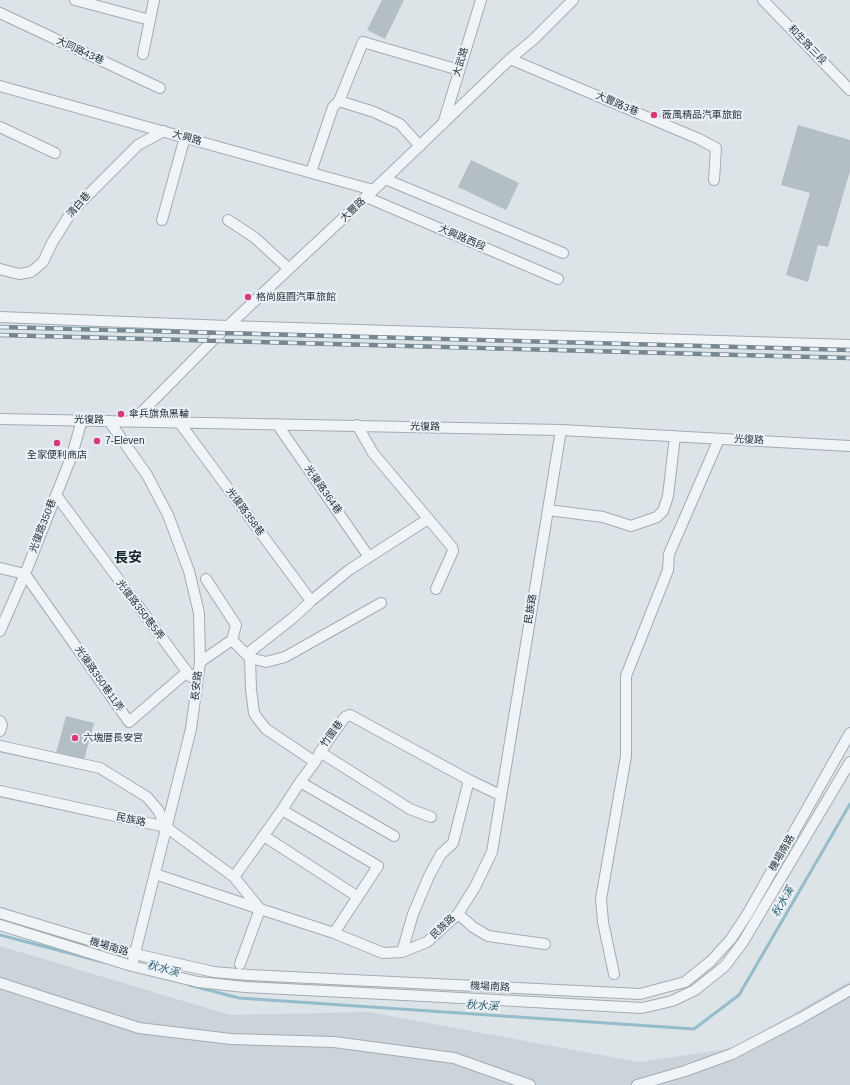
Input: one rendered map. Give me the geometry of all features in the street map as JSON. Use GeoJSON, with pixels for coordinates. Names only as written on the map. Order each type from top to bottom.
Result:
{"type":"FeatureCollection","features":[{"type":"Feature","properties":{"kind":"street"},"geometry":{"type":"LineString","coordinates":[[75,0],[150,20]]}},
{"type":"Feature","properties":{"kind":"street"},"geometry":{"type":"LineString","coordinates":[[143,54],[154,0]]}},
{"type":"Feature","properties":{"kind":"street","name":"大武路"},"geometry":{"type":"LineString","coordinates":[[442,125],[481,0]]}},
{"type":"Feature","properties":{"kind":"street","name":"大豐路"},"geometry":{"type":"LineString","coordinates":[[133,421],[227,326],[386,179],[510,59],[534,39],[573,0]]}},
{"type":"Feature","properties":{"kind":"street","name":"和生路三段"},"geometry":{"type":"LineString","coordinates":[[763,0],[850,90]]}},
{"type":"Feature","properties":{"kind":"street","name":"大同路43巷"},"geometry":{"type":"LineString","coordinates":[[0,13],[160,88]]}},
{"type":"Feature","properties":{"kind":"street"},"geometry":{"type":"LineString","coordinates":[[311,172],[333,108],[339,101],[363,42],[459,70]]}},
{"type":"Feature","properties":{"kind":"street","name":"大豐路3巷"},"geometry":{"type":"LineString","coordinates":[[510,59],[699,139],[716,148],[714,180]]}},
{"type":"Feature","properties":{"kind":"street","name":"大興路"},"geometry":{"type":"LineString","coordinates":[[0,86],[311,172],[370,194]]}},
{"type":"Feature","properties":{"kind":"street"},"geometry":{"type":"LineString","coordinates":[[339,101],[374,112],[400,124],[420,146]]}},
{"type":"Feature","properties":{"kind":"street"},"geometry":{"type":"LineString","coordinates":[[0,127],[55,153]]}},
{"type":"Feature","properties":{"kind":"street","name":"清白巷"},"geometry":{"type":"LineString","coordinates":[[0,269],[19,274],[30,272],[43,262],[52,243],[72,210],[138,145],[164,131]]}},
{"type":"Feature","properties":{"kind":"street"},"geometry":{"type":"LineString","coordinates":[[162,220],[185,138]]}},
{"type":"Feature","properties":{"kind":"street"},"geometry":{"type":"LineString","coordinates":[[386,179],[563,253]]}},
{"type":"Feature","properties":{"kind":"street","name":"大興路西段"},"geometry":{"type":"LineString","coordinates":[[370,194],[558,279]]}},
{"type":"Feature","properties":{"kind":"street"},"geometry":{"type":"LineString","coordinates":[[228,220],[254,237],[289,269]]}},
{"type":"Feature","properties":{"kind":"street"},"geometry":{"type":"LineString","coordinates":[[0,317],[227,326],[850,345]]}},
{"type":"Feature","properties":{"kind":"street","name":"光復路"},"geometry":{"type":"LineString","coordinates":[[0,419],[561,430],[850,446]]}},
{"type":"Feature","properties":{"kind":"street","name":"光復路350巷"},"geometry":{"type":"LineString","coordinates":[[0,631],[25,574],[72,455],[82,420]]}},
{"type":"Feature","properties":{"kind":"street","name":"長安路"},"geometry":{"type":"LineString","coordinates":[[109,421],[147,475],[168,515],[189,571],[199,613],[200,662],[191,729],[132,966]]}},
{"type":"Feature","properties":{"kind":"street","name":"光復路358巷"},"geometry":{"type":"LineString","coordinates":[[179,422],[311,601]]}},
{"type":"Feature","properties":{"kind":"street","name":"光復路364巷"},"geometry":{"type":"LineString","coordinates":[[277,424],[369,557]]}},
{"type":"Feature","properties":{"kind":"street"},"geometry":{"type":"LineString","coordinates":[[357,425],[373,453],[452,547],[453,551],[436,589]]}},
{"type":"Feature","properties":{"kind":"street","name":"民族路"},"geometry":{"type":"LineString","coordinates":[[0,791],[166,827],[234,877],[260,909],[334,933],[383,952],[402,952],[427,942],[458,914],[492,852],[500,795],[561,430]]}},
{"type":"Feature","properties":{"kind":"street"},"geometry":{"type":"LineString","coordinates":[[548,510],[603,517],[631,526],[657,517],[663,511],[668,496],[675,436]]}},
{"type":"Feature","properties":{"kind":"street"},"geometry":{"type":"LineString","coordinates":[[614,974],[603,922],[601,899],[626,756],[626,676],[668,570],[669,554],[719,439]]}},
{"type":"Feature","properties":{"kind":"street","name":"光復路350巷5弄"},"geometry":{"type":"LineString","coordinates":[[56,495],[198,685]]}},
{"type":"Feature","properties":{"kind":"street"},"geometry":{"type":"LineString","coordinates":[[249,656],[311,601],[349,570],[428,519]]}},
{"type":"Feature","properties":{"kind":"street"},"geometry":{"type":"LineString","coordinates":[[0,568],[25,574]]}},
{"type":"Feature","properties":{"kind":"street","name":"光復路350巷11弄"},"geometry":{"type":"LineString","coordinates":[[25,574],[129,722],[187,672]]}},
{"type":"Feature","properties":{"kind":"street"},"geometry":{"type":"LineString","coordinates":[[200,662],[232,640],[236,625],[206,579]]}},
{"type":"Feature","properties":{"kind":"street"},"geometry":{"type":"LineString","coordinates":[[232,640],[249,656],[266,662],[285,657],[381,603]]}},
{"type":"Feature","properties":{"kind":"street"},"geometry":{"type":"LineString","coordinates":[[249,656],[254,713],[266,729],[315,762]]}},
{"type":"Feature","properties":{"kind":"street","name":"竹圍巷"},"geometry":{"type":"LineString","coordinates":[[234,877],[264,836],[345,717],[350,715],[469,780],[500,795]]}},
{"type":"Feature","properties":{"kind":"street"},"geometry":{"type":"LineString","coordinates":[[0,722],[2,725],[0,731]]}},
{"type":"Feature","properties":{"kind":"street","name":"機場南路"},"geometry":{"type":"LineString","coordinates":[[0,913],[135,954],[214,972],[640,994],[685,982],[711,961],[731,939],[748,913],[850,733]]}},
{"type":"Feature","properties":{"kind":"street"},"geometry":{"type":"LineString","coordinates":[[0,746],[100,768],[147,797],[158,810],[166,827]]}},
{"type":"Feature","properties":{"kind":"street"},"geometry":{"type":"LineString","coordinates":[[320,752],[410,809],[431,818]]}},
{"type":"Feature","properties":{"kind":"street","name":"機場南路"},"geometry":{"type":"LineString","coordinates":[[0,925],[132,966],[198,982],[245,987],[642,1008],[672,1001],[695,990],[725,966],[743,942],[850,762]]}},
{"type":"Feature","properties":{"kind":"street"},"geometry":{"type":"LineString","coordinates":[[402,952],[413,914],[429,876],[441,854],[452,842],[469,780]]}},
{"type":"Feature","properties":{"kind":"street"},"geometry":{"type":"LineString","coordinates":[[300,782],[394,836]]}},
{"type":"Feature","properties":{"kind":"street"},"geometry":{"type":"LineString","coordinates":[[282,810],[378,866],[334,933]]}},
{"type":"Feature","properties":{"kind":"street"},"geometry":{"type":"LineString","coordinates":[[264,836],[358,897]]}},
{"type":"Feature","properties":{"kind":"street"},"geometry":{"type":"LineString","coordinates":[[155,874],[260,909],[240,964]]}},
{"type":"Feature","properties":{"kind":"street"},"geometry":{"type":"LineString","coordinates":[[458,914],[473,927],[488,936],[545,944]]}},
{"type":"Feature","properties":{"kind":"street"},"geometry":{"type":"LineString","coordinates":[[0,983],[139,1028],[231,1039],[334,1042],[454,1058],[530,1085]]}},
{"type":"Feature","properties":{"kind":"street"},"geometry":{"type":"LineString","coordinates":[[637,1085],[685,1071],[732,1054],[801,1018],[850,990]]}},
{"type":"Feature","properties":{"kind":"shaded area"},"geometry":{"type":"Polygon","coordinates":[[[0,946],[230,1015],[369,1012],[639,1062],[734,1048],[850,981],[850,1085],[0,1085],[0,946]]]}},
{"type":"Feature","properties":{"kind":"building"},"geometry":{"type":"Polygon","coordinates":[[[382,0],[404,0],[385,39],[367,30],[382,0]]]}},
{"type":"Feature","properties":{"kind":"building"},"geometry":{"type":"Polygon","coordinates":[[[798,125],[850,140],[850,171],[828,247],[818,245],[808,282],[786,275],[810,193],[781,185],[798,125]]]}},
{"type":"Feature","properties":{"kind":"building"},"geometry":{"type":"Polygon","coordinates":[[[471,160],[519,183],[506,210],[458,187],[471,160]]]}},
{"type":"Feature","properties":{"kind":"building","name":"六塊厝長安宮"},"geometry":{"type":"Polygon","coordinates":[[[66,716],[94,723],[84,760],[56,753],[66,716]]]}},
{"type":"Feature","properties":{"kind":"waterway","name":"秋水溪"},"geometry":{"type":"LineString","coordinates":[[189,985],[239,998],[694,1029],[739,995],[850,804]]}},
{"type":"Feature","properties":{"kind":"waterway","name":"秋水溪"},"geometry":{"type":"LineString","coordinates":[[0,935],[103,962]]}},
{"type":"Feature","properties":{"kind":"railway"},"geometry":{"type":"LineString","coordinates":[[0,327],[850,350]]}},
{"type":"Feature","properties":{"kind":"railway"},"geometry":{"type":"LineString","coordinates":[[0,335],[850,358]]}},
{"type":"Feature","properties":{"kind":"place","name":"薇風精品汽車旅館"},"geometry":{"type":"Point","coordinates":[654,115]}},
{"type":"Feature","properties":{"kind":"place","name":"格尚庭園汽車旅館"},"geometry":{"type":"Point","coordinates":[248,297]}},
{"type":"Feature","properties":{"kind":"place","name":"傘兵旗魚黑輪"},"geometry":{"type":"Point","coordinates":[121,414]}},
{"type":"Feature","properties":{"kind":"place","name":"7-Eleven"},"geometry":{"type":"Point","coordinates":[97,441]}},
{"type":"Feature","properties":{"kind":"place","name":"全家便利商店"},"geometry":{"type":"Point","coordinates":[57,443]}},
{"type":"Feature","properties":{"kind":"place","name":"六塊厝長安宮"},"geometry":{"type":"Point","coordinates":[75,738]}},
{"type":"Feature","properties":{"kind":"district","name":"長安"},"geometry":{"type":"Point","coordinates":[128,558]}}]}
